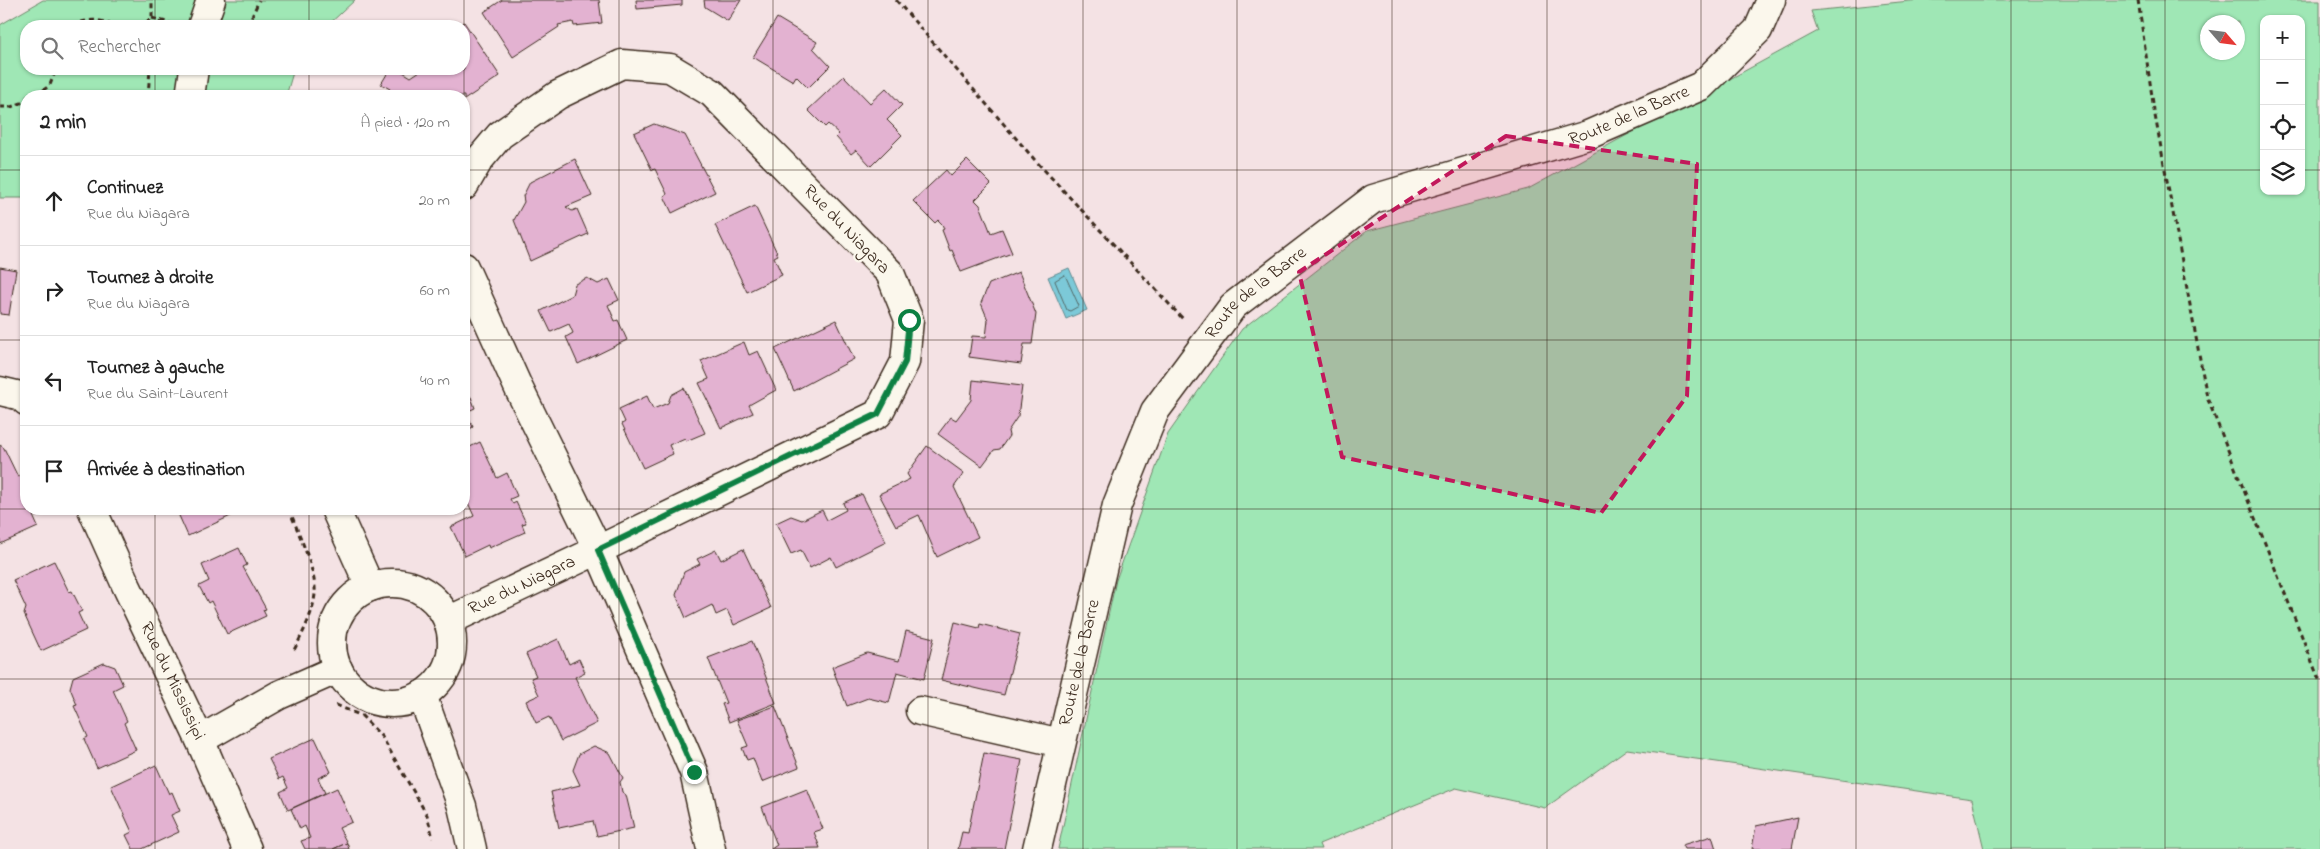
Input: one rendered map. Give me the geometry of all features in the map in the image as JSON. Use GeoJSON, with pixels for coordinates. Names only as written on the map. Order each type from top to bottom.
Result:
{"type":"FeatureCollection","features":[{"type":"Feature","properties":{"kind":"street"},"geometry":{"type":"LineString","coordinates":[[204,20],[211,0]]}},
{"type":"Feature","properties":{"kind":"street","name":"Route de la Barre"},"geometry":{"type":"LineString","coordinates":[[1037,849],[1117,505],[1155,411],[1234,306],[1373,199],[1588,135],[1701,86],[1758,30],[1771,0]]}},
{"type":"Feature","properties":{"kind":"street","name":"Rue du Niagara"},"geometry":{"type":"LineString","coordinates":[[448,620],[598,550],[878,414],[905,362],[909,320],[890,273],[712,93],[670,68],[622,64],[558,95],[500,135],[479,160],[470,176]]}},
{"type":"Feature","properties":{"kind":"street"},"geometry":{"type":"LineString","coordinates":[[191,90],[193,75]]}},
{"type":"Feature","properties":{"kind":"street","name":"Rue du Niagara"},"geometry":{"type":"LineString","coordinates":[[470,280],[598,550]]}},
{"type":"Feature","properties":{"kind":"street"},"geometry":{"type":"LineString","coordinates":[[0,391],[20,396]]}},
{"type":"Feature","properties":{"kind":"street","name":"Rue du Mississipi"},"geometry":{"type":"LineString","coordinates":[[95,515],[200,740],[279,695],[338,669]]}},
{"type":"Feature","properties":{"kind":"street"},"geometry":{"type":"LineString","coordinates":[[338,515],[370,587]]}},
{"type":"Feature","properties":{"kind":"street"},"geometry":{"type":"LineString","coordinates":[[598,550],[694,772],[712,849]]}},
{"type":"Feature","properties":{"kind":"street"},"geometry":{"type":"LineString","coordinates":[[386,583],[416,588],[429,596],[440,607],[448,620],[452,637],[451,654],[445,670],[436,684],[422,695],[407,701],[390,704],[374,701],[359,694],[347,683],[338,669],[333,653],[332,637],[336,621],[344,607],[356,595],[370,587],[386,583]]}},
{"type":"Feature","properties":{"kind":"street"},"geometry":{"type":"LineString","coordinates":[[422,695],[462,806],[472,849]]}},
{"type":"Feature","properties":{"kind":"street"},"geometry":{"type":"LineString","coordinates":[[920,711],[1061,743]]}},
{"type":"Feature","properties":{"kind":"street"},"geometry":{"type":"LineString","coordinates":[[200,740],[247,849]]}},
{"type":"Feature","properties":{"kind":"path"},"geometry":{"type":"LineString","coordinates":[[152,0],[152,18]]}},
{"type":"Feature","properties":{"kind":"path"},"geometry":{"type":"LineString","coordinates":[[251,20],[259,0]]}},
{"type":"Feature","properties":{"kind":"path"},"geometry":{"type":"LineString","coordinates":[[896,0],[1034,159],[1142,272],[1205,344]]}},
{"type":"Feature","properties":{"kind":"path"},"geometry":{"type":"LineString","coordinates":[[2138,0],[2154,110],[2207,397],[2320,682]]}},
{"type":"Feature","properties":{"kind":"path"},"geometry":{"type":"LineString","coordinates":[[152,18],[161,20]]}},
{"type":"Feature","properties":{"kind":"path"},"geometry":{"type":"LineString","coordinates":[[44,90],[50,85],[54,75]]}},
{"type":"Feature","properties":{"kind":"path"},"geometry":{"type":"LineString","coordinates":[[148,90],[150,75]]}},
{"type":"Feature","properties":{"kind":"path"},"geometry":{"type":"LineString","coordinates":[[0,107],[11,107],[20,103]]}},
{"type":"Feature","properties":{"kind":"path"},"geometry":{"type":"LineString","coordinates":[[291,515],[304,550],[315,593],[312,610],[291,657]]}},
{"type":"Feature","properties":{"kind":"path"},"geometry":{"type":"LineString","coordinates":[[329,704],[337,705],[362,716],[382,737],[427,815],[434,840]]}},
{"type":"Feature","properties":{"kind":"highlighted area"},"geometry":{"type":"Polygon","coordinates":[[[1506,136],[1697,164],[1687,396],[1601,513],[1342,457],[1299,272],[1506,136]]]}},
{"type":"Feature","properties":{"kind":"green space"},"geometry":{"type":"Polygon","coordinates":[[[43,0],[355,0],[333,20],[20,20],[20,75],[292,75],[288,90],[20,90],[20,198],[0,198],[0,25],[43,0]]]}},
{"type":"Feature","properties":{"kind":"green space"},"geometry":{"type":"Polygon","coordinates":[[[1920,0],[2320,0],[2320,849],[1984,849],[1972,799],[1627,749],[1545,808],[1456,788],[1319,844],[1321,849],[1058,849],[1116,580],[1168,434],[1242,329],[1367,231],[1528,189],[1818,31],[1811,11],[1920,0]]]}},
{"type":"Feature","properties":{"kind":"water"},"geometry":{"type":"Polygon","coordinates":[[[1069,268],[1087,310],[1066,319],[1048,277],[1069,268]]]}},
{"type":"Feature","properties":{"kind":"building"},"geometry":{"type":"Polygon","coordinates":[[[502,0],[599,0],[602,23],[574,26],[573,22],[558,25],[559,27],[513,57],[484,12],[502,0]]]}},
{"type":"Feature","properties":{"kind":"building"},"geometry":{"type":"Polygon","coordinates":[[[636,0],[682,0],[682,5],[637,9],[636,0]]]}},
{"type":"Feature","properties":{"kind":"building"},"geometry":{"type":"Polygon","coordinates":[[[704,0],[741,0],[728,21],[705,7],[704,0]]]}},
{"type":"Feature","properties":{"kind":"building"},"geometry":{"type":"Polygon","coordinates":[[[777,18],[817,42],[813,48],[830,66],[808,88],[796,76],[793,81],[753,57],[777,18]]]}},
{"type":"Feature","properties":{"kind":"building"},"geometry":{"type":"Polygon","coordinates":[[[470,31],[500,76],[470,96],[470,90],[389,90],[381,84],[386,75],[408,75],[411,77],[414,75],[470,75],[470,31]]]}},
{"type":"Feature","properties":{"kind":"building"},"geometry":{"type":"Polygon","coordinates":[[[844,76],[870,103],[886,88],[902,105],[887,120],[902,135],[871,166],[856,150],[851,154],[836,137],[839,134],[828,124],[825,127],[808,110],[844,76]]]}},
{"type":"Feature","properties":{"kind":"building"},"geometry":{"type":"Polygon","coordinates":[[[654,124],[685,135],[715,192],[672,213],[664,196],[667,194],[655,169],[652,170],[634,133],[654,124]]]}},
{"type":"Feature","properties":{"kind":"building"},"geometry":{"type":"Polygon","coordinates":[[[575,159],[592,196],[566,207],[572,211],[577,209],[588,234],[530,261],[514,220],[524,202],[523,196],[530,182],[575,159]]]}},
{"type":"Feature","properties":{"kind":"building"},"geometry":{"type":"Polygon","coordinates":[[[967,160],[991,184],[975,200],[980,205],[991,233],[1002,229],[1012,253],[961,272],[952,250],[950,251],[942,230],[944,229],[942,224],[938,220],[935,223],[913,201],[946,170],[951,176],[967,160]]]}},
{"type":"Feature","properties":{"kind":"building"},"geometry":{"type":"Polygon","coordinates":[[[755,206],[778,255],[774,257],[782,275],[747,292],[715,225],[755,206]]]}},
{"type":"Feature","properties":{"kind":"building"},"geometry":{"type":"Polygon","coordinates":[[[0,267],[16,270],[9,315],[0,314],[0,267]]]}},
{"type":"Feature","properties":{"kind":"building"},"geometry":{"type":"Polygon","coordinates":[[[1019,272],[1036,314],[1032,344],[1024,344],[1021,364],[969,357],[972,336],[986,337],[988,320],[981,303],[989,284],[1019,272]]]}},
{"type":"Feature","properties":{"kind":"building"},"geometry":{"type":"Polygon","coordinates":[[[587,278],[598,284],[609,279],[619,300],[608,305],[615,321],[618,320],[627,340],[578,364],[566,337],[573,333],[569,324],[551,332],[541,311],[572,295],[575,284],[587,278]]]}},
{"type":"Feature","properties":{"kind":"building"},"geometry":{"type":"Polygon","coordinates":[[[836,320],[854,359],[794,391],[775,349],[836,320]]]}},
{"type":"Feature","properties":{"kind":"building"},"geometry":{"type":"Polygon","coordinates":[[[744,342],[749,355],[758,351],[776,390],[749,405],[753,413],[721,428],[699,383],[709,379],[701,361],[744,342]]]}},
{"type":"Feature","properties":{"kind":"building"},"geometry":{"type":"Polygon","coordinates":[[[973,380],[1022,386],[1018,416],[1008,431],[1009,436],[1000,449],[994,450],[982,466],[938,434],[951,417],[956,420],[971,400],[973,380]]]}},
{"type":"Feature","properties":{"kind":"building"},"geometry":{"type":"Polygon","coordinates":[[[684,388],[705,433],[686,441],[685,438],[669,445],[673,454],[643,468],[622,424],[625,422],[619,409],[647,396],[653,409],[668,403],[671,395],[684,388]]]}},
{"type":"Feature","properties":{"kind":"building"},"geometry":{"type":"Polygon","coordinates":[[[470,396],[471,397],[475,408],[470,410],[470,396]]]}},
{"type":"Feature","properties":{"kind":"building"},"geometry":{"type":"Polygon","coordinates":[[[480,442],[497,478],[507,473],[517,496],[510,499],[513,504],[516,502],[526,523],[522,524],[525,532],[489,548],[488,545],[465,556],[451,527],[474,516],[470,507],[470,447],[480,442]]]}},
{"type":"Feature","properties":{"kind":"building"},"geometry":{"type":"Polygon","coordinates":[[[0,445],[4,448],[18,477],[20,476],[20,515],[33,515],[38,527],[0,544],[0,445]]]}},
{"type":"Feature","properties":{"kind":"building"},"geometry":{"type":"Polygon","coordinates":[[[927,446],[964,473],[954,487],[978,537],[937,557],[919,515],[896,526],[879,494],[910,479],[907,474],[927,446]]]}},
{"type":"Feature","properties":{"kind":"building"},"geometry":{"type":"Polygon","coordinates":[[[862,494],[886,542],[836,567],[831,557],[810,568],[801,550],[791,554],[776,523],[791,516],[802,520],[822,510],[827,520],[846,510],[843,503],[862,494]]]}},
{"type":"Feature","properties":{"kind":"building"},"geometry":{"type":"Polygon","coordinates":[[[179,515],[233,515],[188,536],[179,515]]]}},
{"type":"Feature","properties":{"kind":"building"},"geometry":{"type":"Polygon","coordinates":[[[239,548],[247,565],[243,567],[266,609],[263,610],[266,616],[227,634],[211,601],[208,603],[199,586],[209,581],[202,565],[239,548]]]}},
{"type":"Feature","properties":{"kind":"building"},"geometry":{"type":"Polygon","coordinates":[[[743,549],[771,608],[734,625],[727,610],[716,615],[712,605],[686,618],[676,595],[684,572],[700,564],[697,559],[716,550],[721,560],[743,549]]]}},
{"type":"Feature","properties":{"kind":"building"},"geometry":{"type":"Polygon","coordinates":[[[54,561],[69,592],[72,591],[82,611],[78,613],[86,630],[41,651],[24,614],[26,608],[13,580],[54,561]]]}},
{"type":"Feature","properties":{"kind":"building"},"geometry":{"type":"Polygon","coordinates":[[[955,622],[979,628],[980,624],[1020,634],[1004,695],[941,680],[955,622]]]}},
{"type":"Feature","properties":{"kind":"building"},"geometry":{"type":"Polygon","coordinates":[[[906,631],[934,638],[924,679],[897,672],[889,703],[868,698],[847,706],[832,667],[867,653],[899,661],[906,631]]]}},
{"type":"Feature","properties":{"kind":"building"},"geometry":{"type":"Polygon","coordinates":[[[558,639],[569,664],[579,659],[585,672],[575,677],[597,723],[561,741],[549,717],[536,723],[526,701],[539,695],[531,678],[536,676],[526,654],[558,639]]]}},
{"type":"Feature","properties":{"kind":"building"},"geometry":{"type":"Polygon","coordinates":[[[752,641],[776,703],[729,722],[722,704],[726,703],[708,658],[752,641]]]}},
{"type":"Feature","properties":{"kind":"building"},"geometry":{"type":"Polygon","coordinates":[[[104,663],[115,667],[123,685],[113,690],[127,721],[124,723],[136,750],[97,768],[84,739],[88,737],[74,706],[77,705],[70,688],[73,677],[104,663]]]}},
{"type":"Feature","properties":{"kind":"building"},"geometry":{"type":"Polygon","coordinates":[[[775,706],[799,767],[762,782],[753,758],[747,760],[742,748],[748,746],[737,720],[775,706]]]}},
{"type":"Feature","properties":{"kind":"building"},"geometry":{"type":"Polygon","coordinates":[[[315,738],[331,772],[318,778],[325,793],[288,810],[280,792],[288,788],[283,777],[279,779],[269,759],[315,738]]]}},
{"type":"Feature","properties":{"kind":"building"},"geometry":{"type":"Polygon","coordinates":[[[594,746],[610,753],[623,778],[620,782],[622,792],[626,795],[634,828],[597,836],[593,821],[559,828],[551,792],[580,785],[573,770],[579,754],[594,746]]]}},
{"type":"Feature","properties":{"kind":"building"},"geometry":{"type":"Polygon","coordinates":[[[984,753],[1022,760],[1004,849],[958,849],[962,832],[968,833],[984,753]]]}},
{"type":"Feature","properties":{"kind":"building"},"geometry":{"type":"Polygon","coordinates":[[[156,765],[169,794],[172,792],[180,811],[171,815],[179,832],[142,849],[133,849],[126,835],[132,832],[111,786],[156,765]]]}},
{"type":"Feature","properties":{"kind":"building"},"geometry":{"type":"Polygon","coordinates":[[[337,788],[352,822],[339,828],[347,843],[333,849],[305,849],[301,841],[310,838],[305,826],[300,829],[291,809],[337,788]]]}},
{"type":"Feature","properties":{"kind":"building"},"geometry":{"type":"Polygon","coordinates":[[[807,789],[823,829],[814,832],[820,848],[771,849],[777,845],[762,807],[807,789]]]}},
{"type":"Feature","properties":{"kind":"building"},"geometry":{"type":"Polygon","coordinates":[[[1798,817],[1792,849],[1752,849],[1756,826],[1798,817]]]}},
{"type":"Feature","properties":{"kind":"building"},"geometry":{"type":"Polygon","coordinates":[[[1712,836],[1716,849],[1684,849],[1682,845],[1712,836]]]}},
{"type":"Feature","properties":{"kind":"building"},"geometry":{"type":"Polygon","coordinates":[[[347,843],[349,849],[333,849],[347,843]]]}},
{"type":"Feature","properties":{"kind":"route"},"geometry":{"type":"LineString","coordinates":[[694,772],[598,550],[878,414],[905,362],[909,320]]}}]}
